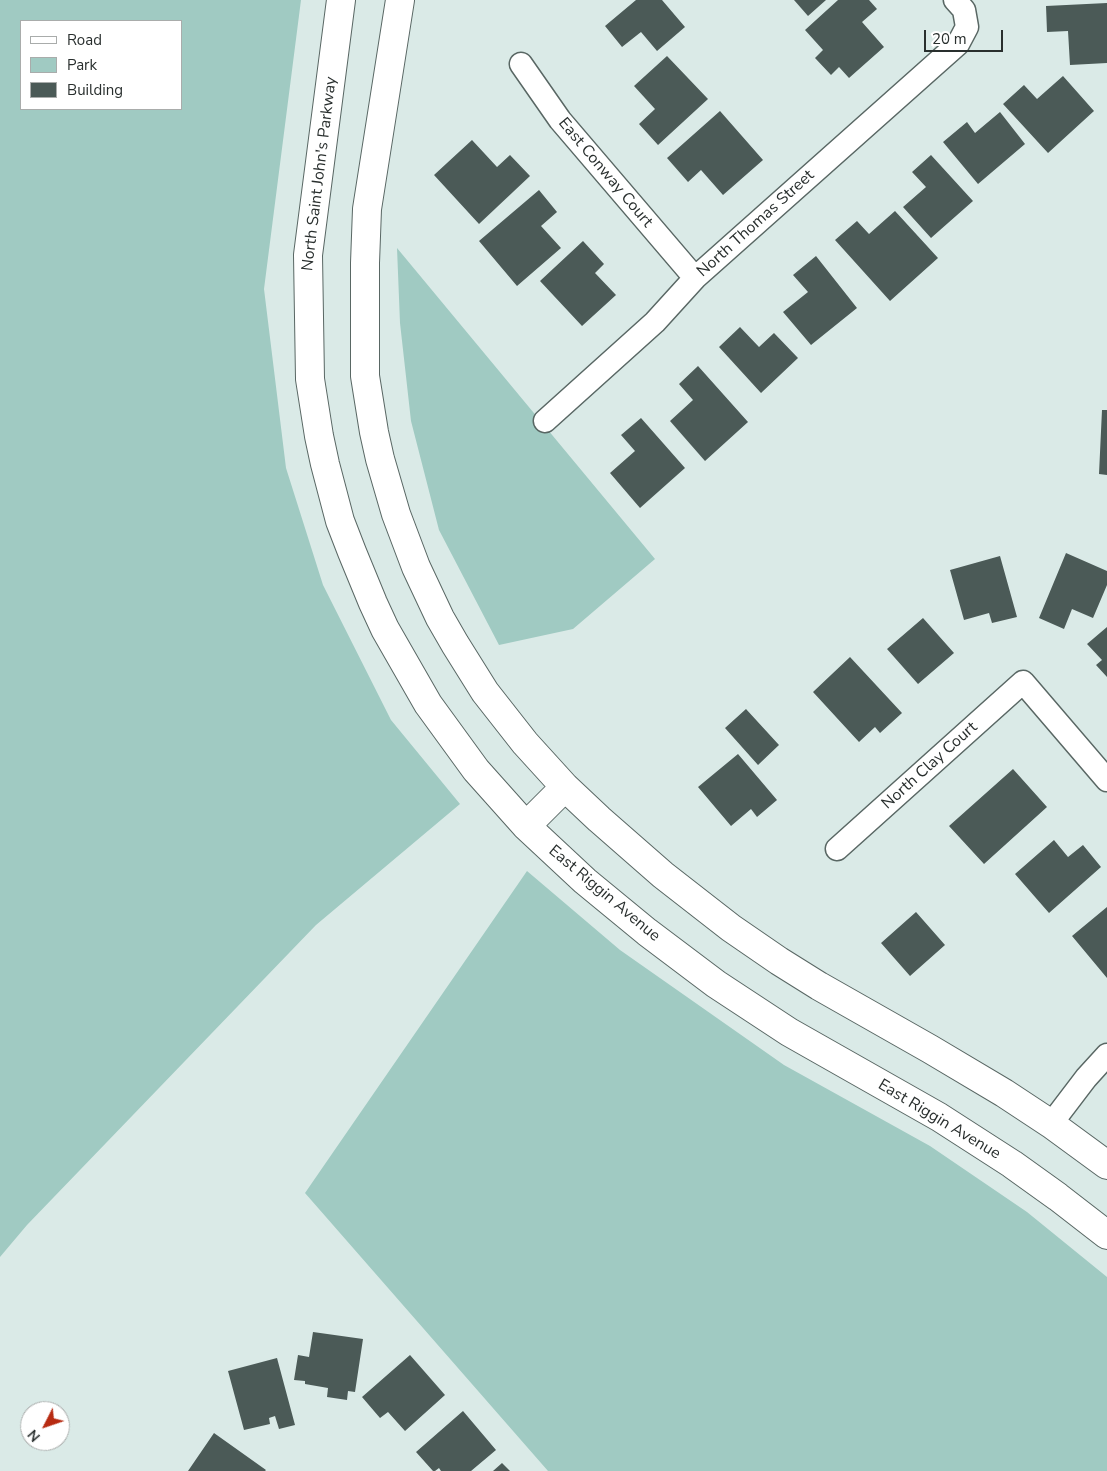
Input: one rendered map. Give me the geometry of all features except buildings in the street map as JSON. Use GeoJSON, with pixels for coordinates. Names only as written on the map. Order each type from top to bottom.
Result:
{"type":"FeatureCollection","features":[{"type":"Feature","properties":{"kind":"main road","name":"North Saint John's Parkway"},"geometry":{"type":"LineString","coordinates":[[310,379],[308,255],[341,0]]}},
{"type":"Feature","properties":{"kind":"main road"},"geometry":{"type":"LineString","coordinates":[[400,0],[367,209],[365,376],[374,432],[388,487],[405,541],[454,644],[496,708],[525,744],[565,787],[663,876],[755,944],[819,986],[962,1068],[1051,1124],[1107,1165]]}},
{"type":"Feature","properties":{"kind":"main road","name":"East Riggin Avenue"},"geometry":{"type":"LineString","coordinates":[[310,379],[319,436],[340,521],[381,620],[413,679],[444,728],[491,788],[526,826],[617,908],[716,984],[813,1046],[964,1132],[1036,1180],[1107,1235]]}},
{"type":"Feature","properties":{"kind":"main road"},"geometry":{"type":"LineString","coordinates":[[526,826],[565,787]]}},
{"type":"Feature","properties":{"kind":"street","name":"North Thomas Street"},"geometry":{"type":"LineString","coordinates":[[545,421],[655,322],[695,278],[958,44],[967,27],[964,10],[955,0]]}},
{"type":"Feature","properties":{"kind":"street","name":"East Conway Court"},"geometry":{"type":"LineString","coordinates":[[521,64],[560,120],[695,278]]}},
{"type":"Feature","properties":{"kind":"street","name":"North Clay Court"},"geometry":{"type":"LineString","coordinates":[[837,849],[1022,682],[1107,780]]}},
{"type":"Feature","properties":{"kind":"street"},"geometry":{"type":"LineString","coordinates":[[1051,1124],[1086,1078],[1107,1056]]}},
{"type":"Feature","properties":{"kind":"green space"},"geometry":{"type":"Polygon","coordinates":[[[0,0],[301,0],[264,289],[286,468],[323,585],[391,720],[460,804],[316,925],[27,1225],[0,1257],[0,0]]]}},
{"type":"Feature","properties":{"kind":"green space"},"geometry":{"type":"Polygon","coordinates":[[[397,248],[655,559],[573,629],[499,645],[439,530],[411,421],[400,323],[397,248]]]}},
{"type":"Feature","properties":{"kind":"green space"},"geometry":{"type":"Polygon","coordinates":[[[527,871],[620,950],[784,1065],[930,1146],[1027,1212],[1107,1277],[1107,1471],[548,1471],[305,1193],[527,871]]]}}]}
